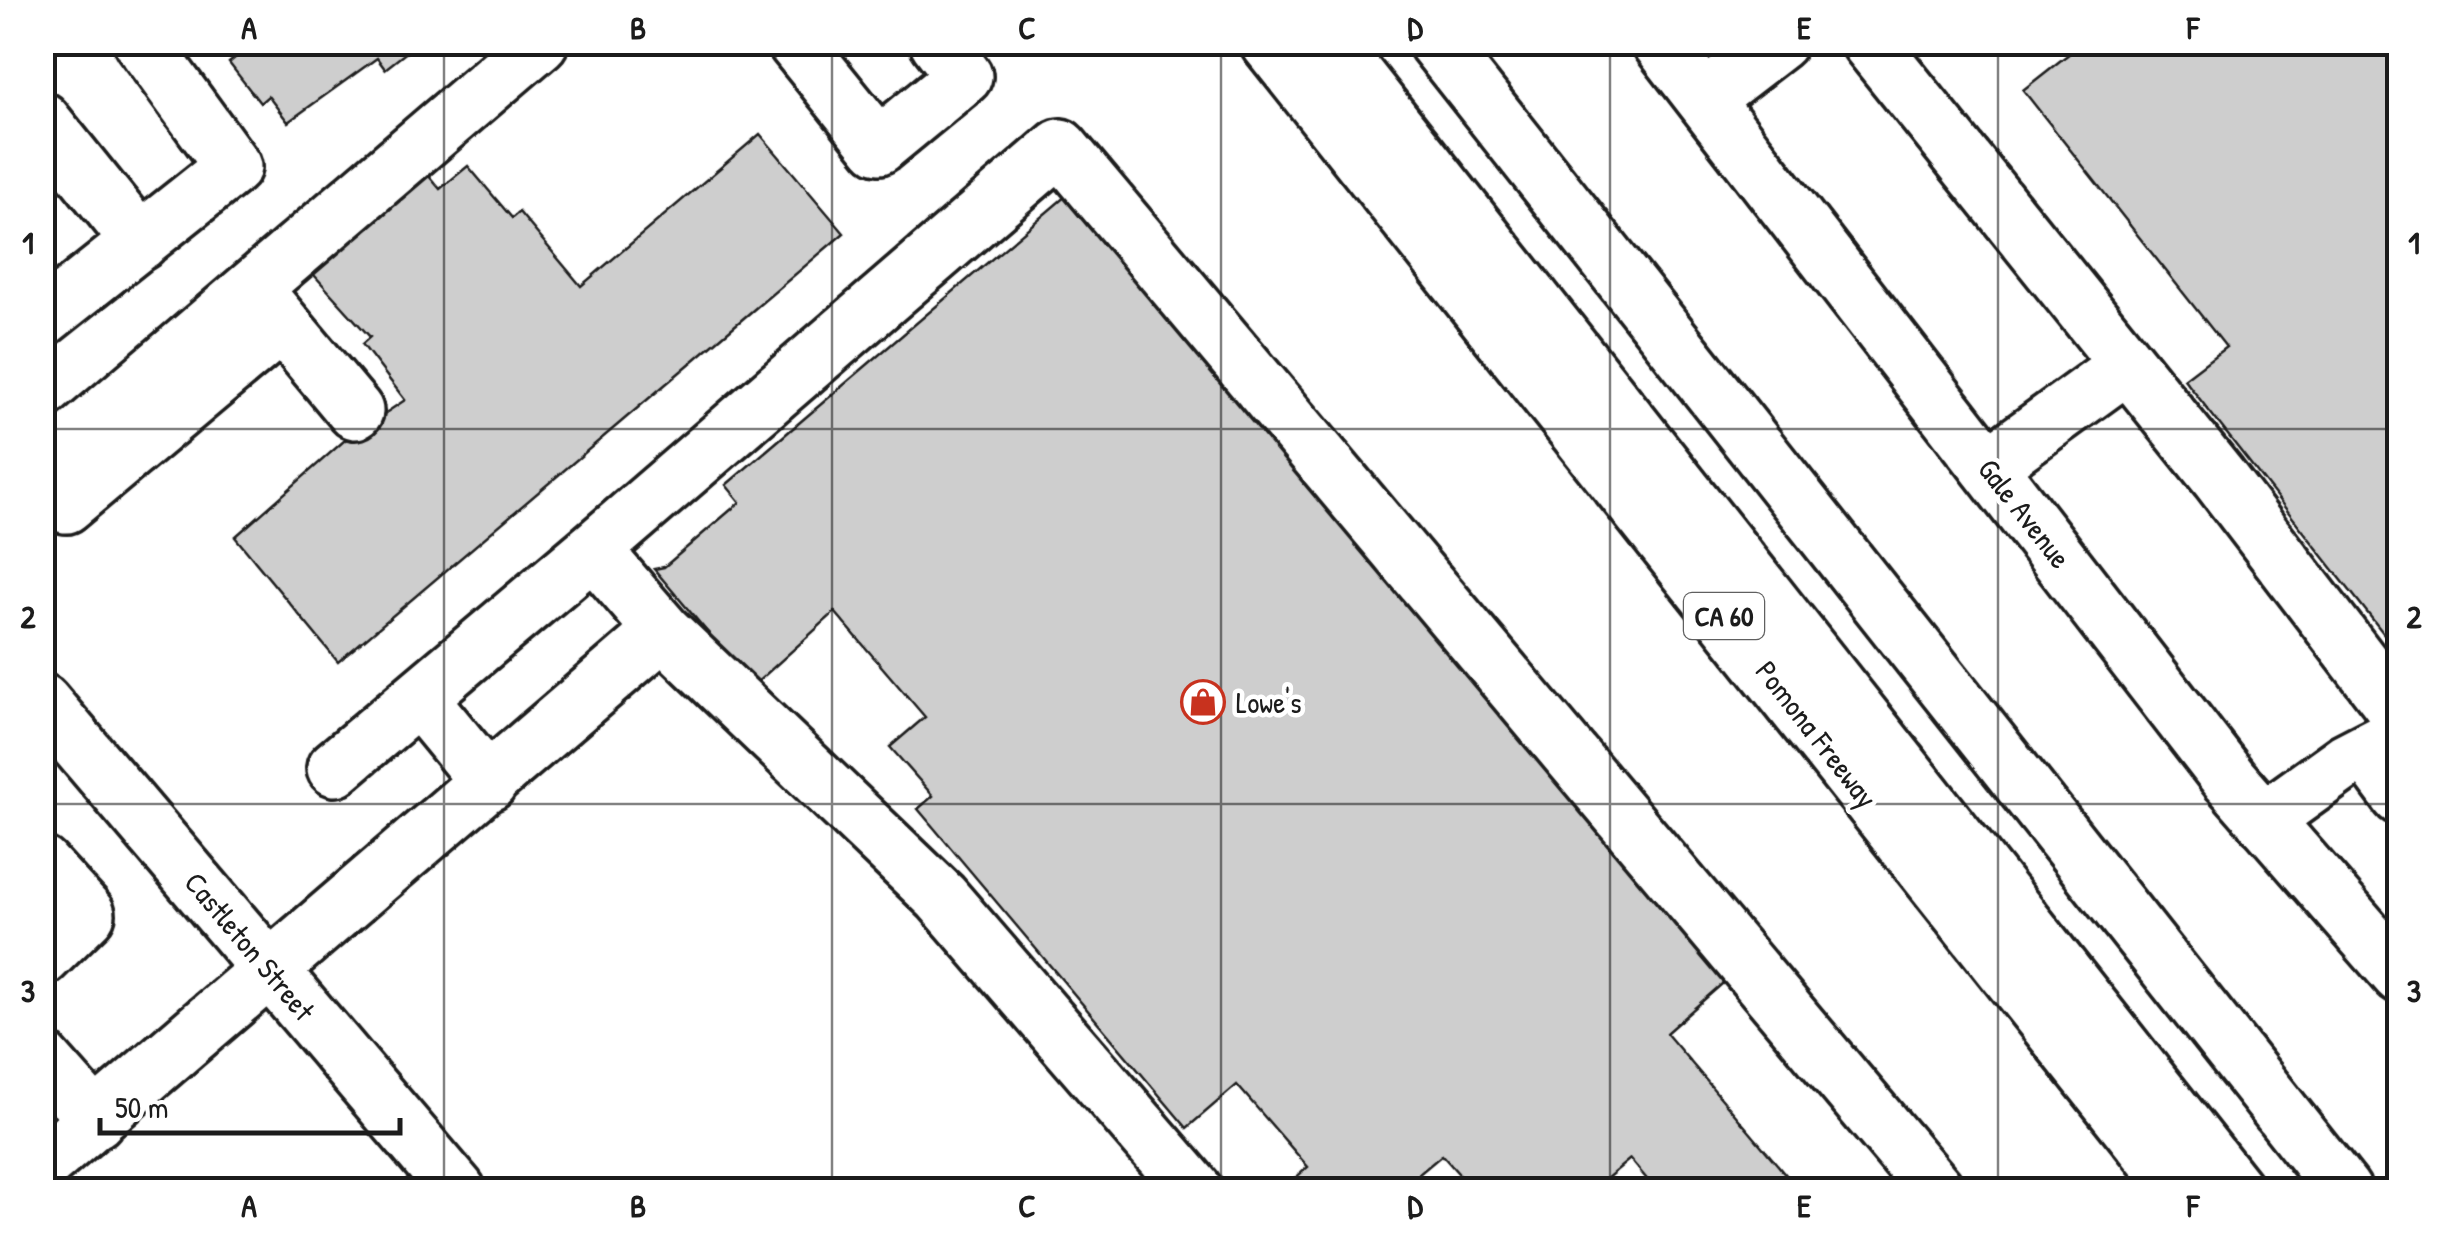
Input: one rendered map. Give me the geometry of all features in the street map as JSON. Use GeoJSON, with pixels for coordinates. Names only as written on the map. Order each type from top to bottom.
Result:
{"type":"FeatureCollection","features":[{"type":"Feature","properties":{"kind":"main road"},"geometry":{"type":"LineString","coordinates":[[42,319],[233,168],[142,42]]}},
{"type":"Feature","properties":{"kind":"main road"},"geometry":{"type":"LineString","coordinates":[[42,498],[66,505],[158,399],[267,306],[540,42]]}},
{"type":"Feature","properties":{"kind":"main road"},"geometry":{"type":"LineString","coordinates":[[795,42],[879,146],[964,76],[938,42]]}},
{"type":"Feature","properties":{"kind":"main road","name":"Pomona Freeway"},"geometry":{"type":"LineString","coordinates":[[1268,42],[2180,1190]]}},
{"type":"Feature","properties":{"kind":"main road"},"geometry":{"type":"LineString","coordinates":[[1330,42],[2235,1190]]}},
{"type":"Feature","properties":{"kind":"main road"},"geometry":{"type":"LineString","coordinates":[[1364,42],[2269,1190]]}},
{"type":"Feature","properties":{"kind":"main road"},"geometry":{"type":"LineString","coordinates":[[1436,42],[2343,1190]]}},
{"type":"Feature","properties":{"kind":"main road","name":"Gale Avenue"},"geometry":{"type":"LineString","coordinates":[[1660,42],[2264,820],[2400,975]]}},
{"type":"Feature","properties":{"kind":"main road"},"geometry":{"type":"LineString","coordinates":[[1705,99],[1778,42]]}},
{"type":"Feature","properties":{"kind":"main road"},"geometry":{"type":"LineString","coordinates":[[1896,52],[2127,365],[2220,478],[2388,733],[2400,797]]}},
{"type":"Feature","properties":{"kind":"main road"},"geometry":{"type":"LineString","coordinates":[[42,120],[140,242]]}},
{"type":"Feature","properties":{"kind":"main road"},"geometry":{"type":"LineString","coordinates":[[334,768],[1060,147],[1936,1190]]}},
{"type":"Feature","properties":{"kind":"main road"},"geometry":{"type":"LineString","coordinates":[[267,306],[356,411]]}},
{"type":"Feature","properties":{"kind":"main road"},"geometry":{"type":"LineString","coordinates":[[1988,466],[2127,365]]}},
{"type":"Feature","properties":{"kind":"main road"},"geometry":{"type":"LineString","coordinates":[[42,468],[158,399]]}},
{"type":"Feature","properties":{"kind":"main road"},"geometry":{"type":"LineString","coordinates":[[593,550],[662,632],[941,898],[1194,1190]]}},
{"type":"Feature","properties":{"kind":"main road"},"geometry":{"type":"LineString","coordinates":[[42,1165],[272,972],[662,632]]}},
{"type":"Feature","properties":{"kind":"main road"},"geometry":{"type":"LineString","coordinates":[[419,698],[489,783]]}},
{"type":"Feature","properties":{"kind":"main road","name":"Castleton Street"},"geometry":{"type":"LineString","coordinates":[[42,702],[457,1190]]}},
{"type":"Feature","properties":{"kind":"main road"},"geometry":{"type":"LineString","coordinates":[[2264,820],[2388,733]]}},
{"type":"Feature","properties":{"kind":"main road"},"geometry":{"type":"LineString","coordinates":[[42,865],[87,914],[42,958]]}},
{"type":"Feature","properties":{"kind":"main road"},"geometry":{"type":"LineString","coordinates":[[42,1059],[96,1120]]}},
{"type":"Feature","properties":{"kind":"building"},"geometry":{"type":"Polygon","coordinates":[[[225,42],[417,44],[385,69],[377,58],[288,122],[268,96],[260,103],[229,63],[236,57],[225,42]]]}},
{"type":"Feature","properties":{"kind":"building"},"geometry":{"type":"Polygon","coordinates":[[[2069,42],[2400,42],[2400,622],[2384,634],[2184,379],[2226,347],[2023,90],[2075,49],[2069,42]]]}},
{"type":"Feature","properties":{"kind":"building"},"geometry":{"type":"Polygon","coordinates":[[[760,134],[844,233],[338,662],[235,537],[345,440],[405,400],[362,344],[370,337],[305,265],[422,168],[440,189],[468,166],[512,218],[519,212],[581,286],[760,134]]]}},
{"type":"Feature","properties":{"kind":"building","name":"Lowe's"},"geometry":{"type":"Polygon","coordinates":[[[1067,195],[1730,977],[1666,1033],[1793,1183],[1783,1190],[1656,1190],[1630,1159],[1593,1190],[1473,1190],[1442,1155],[1400,1190],[1288,1190],[1285,1187],[1308,1167],[1237,1085],[1187,1128],[918,809],[933,796],[890,747],[925,717],[835,612],[753,686],[654,569],[664,567],[740,502],[726,485],[1067,195]]]}},
{"type":"Feature","properties":{"kind":"place","name":"Lowe's"},"geometry":{"type":"Point","coordinates":[1203,702]}}]}
